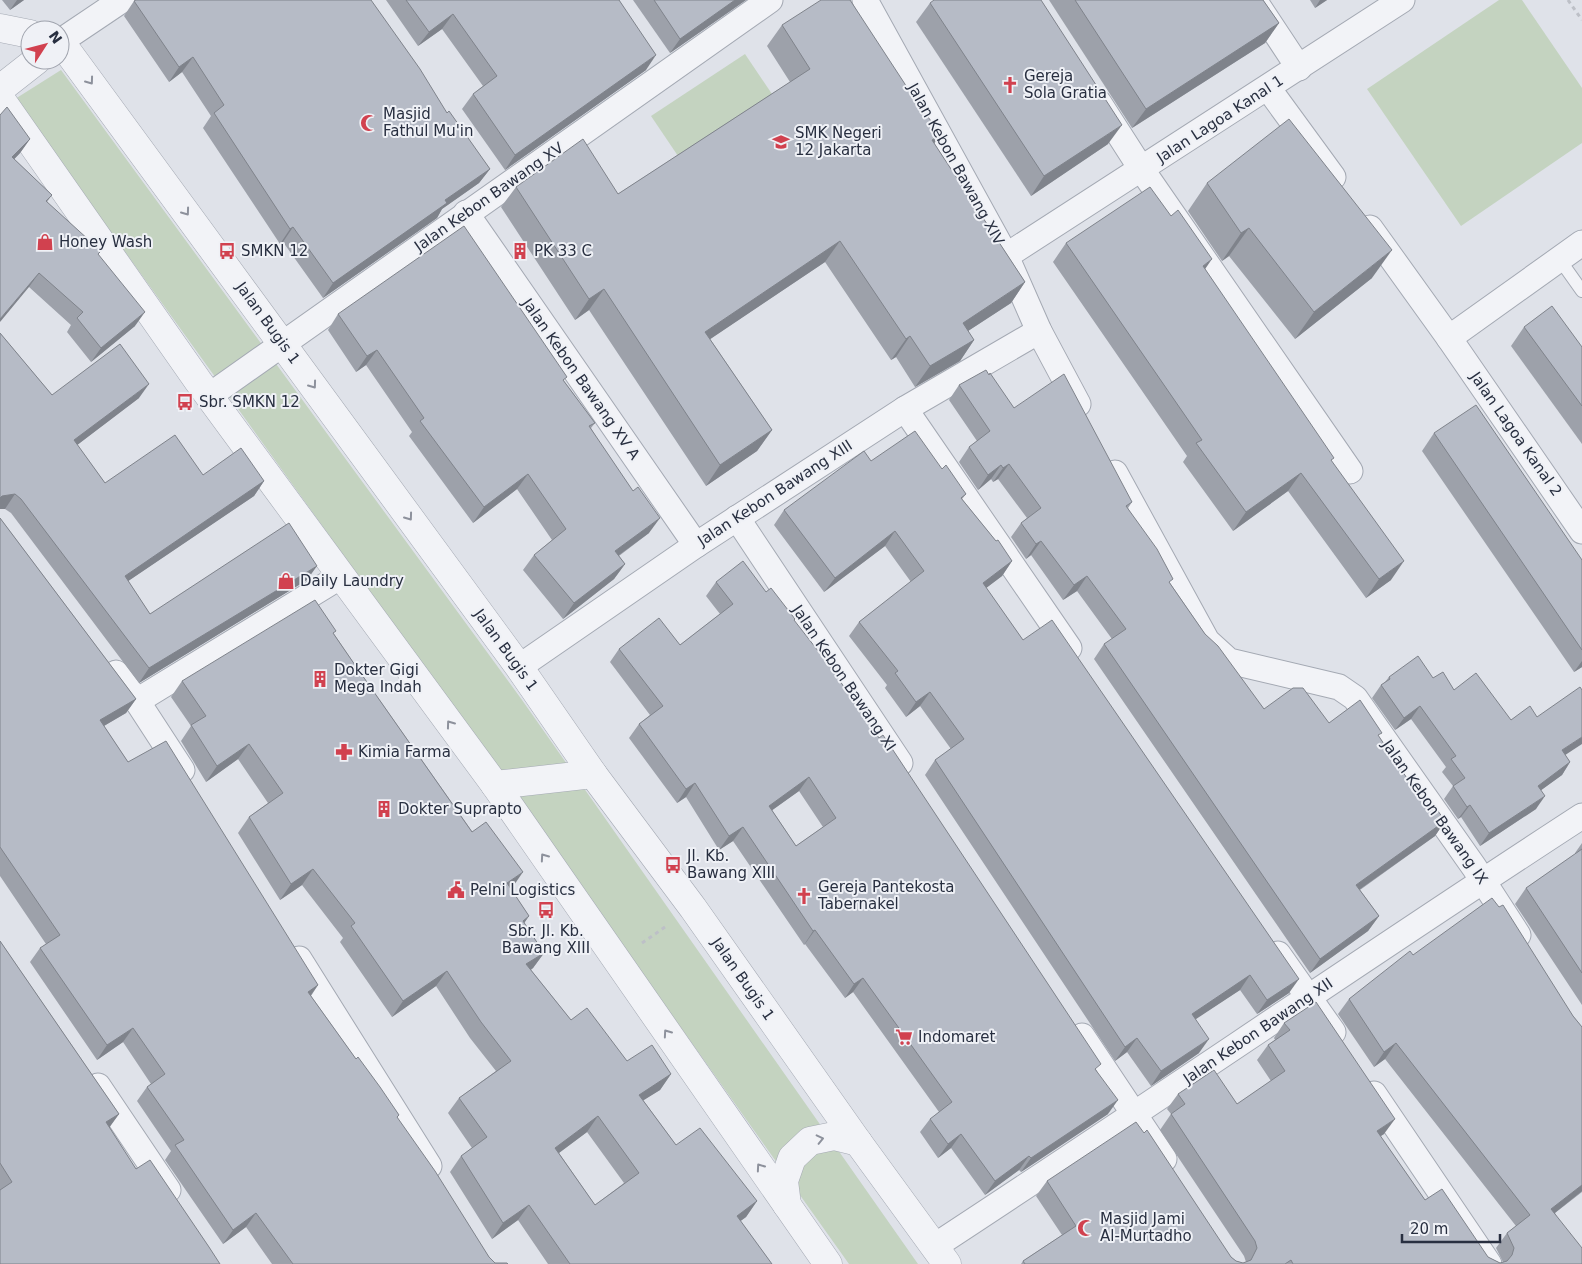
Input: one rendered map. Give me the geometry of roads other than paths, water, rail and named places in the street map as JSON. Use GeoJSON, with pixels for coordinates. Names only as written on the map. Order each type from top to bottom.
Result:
{"type":"FeatureCollection","features":[{"type":"Feature","properties":{"kind":"street"},"geometry":{"type":"LineString","coordinates":[[70,34],[122,0]]}},
{"type":"Feature","properties":{"kind":"street","name":"Jalan Kebon Bawang XV"},"geometry":{"type":"LineString","coordinates":[[209,396],[501,189],[660,64],[770,0]]}},
{"type":"Feature","properties":{"kind":"street","name":"Jalan Kebon Bawang XIV"},"geometry":{"type":"LineString","coordinates":[[865,0],[1006,256],[1039,331]]}},
{"type":"Feature","properties":{"kind":"street","name":"Jalan Lagoa Kanal 1"},"geometry":{"type":"LineString","coordinates":[[1254,0],[1298,68]]}},
{"type":"Feature","properties":{"kind":"street","name":"Jalan Lagoa Kanal 1"},"geometry":{"type":"LineString","coordinates":[[1006,256],[1142,170],[1402,0]]}},
{"type":"Feature","properties":{"kind":"street"},"geometry":{"type":"LineString","coordinates":[[0,28],[20,32]]}},
{"type":"Feature","properties":{"kind":"street","name":"Jalan Bugis 1"},"geometry":{"type":"LineString","coordinates":[[70,55],[519,667],[593,774],[693,908],[858,1142],[941,1255]]}},
{"type":"Feature","properties":{"kind":"street"},"geometry":{"type":"LineString","coordinates":[[0,89],[24,70]]}},
{"type":"Feature","properties":{"kind":"street","name":"Jalan Lagoa Kanal 1"},"geometry":{"type":"LineString","coordinates":[[1084,81],[1142,170]]}},
{"type":"Feature","properties":{"kind":"street","name":"Jalan Lagoa Kanal 2"},"geometry":{"type":"LineString","coordinates":[[1268,88],[1449,338],[1582,531]]}},
{"type":"Feature","properties":{"kind":"street"},"geometry":{"type":"LineString","coordinates":[[0,98],[209,396],[494,785],[828,1264]]}},
{"type":"Feature","properties":{"kind":"street"},"geometry":{"type":"LineString","coordinates":[[486,168],[501,189]]}},
{"type":"Feature","properties":{"kind":"street"},"geometry":{"type":"LineString","coordinates":[[1142,170],[1350,471]]}},
{"type":"Feature","properties":{"kind":"street","name":"Jalan Kebon Bawang XV A"},"geometry":{"type":"LineString","coordinates":[[466,213],[696,545]]}},
{"type":"Feature","properties":{"kind":"street"},"geometry":{"type":"LineString","coordinates":[[1449,338],[1582,243]]}},
{"type":"Feature","properties":{"kind":"street"},"geometry":{"type":"LineString","coordinates":[[1039,331],[1091,428]]}},
{"type":"Feature","properties":{"kind":"street","name":"Jalan Kebon Bawang XIII"},"geometry":{"type":"LineString","coordinates":[[519,667],[696,545],[905,409],[1039,331]]}},
{"type":"Feature","properties":{"kind":"street"},"geometry":{"type":"LineString","coordinates":[[905,409],[1082,667]]}},
{"type":"Feature","properties":{"kind":"street","name":"Jalan Kebon Bawang IX"},"geometry":{"type":"LineString","coordinates":[[1105,454],[1189,612],[1207,641],[1229,662],[1339,687],[1354,698],[1483,880],[1534,958]]}},
{"type":"Feature","properties":{"kind":"street","name":"Jalan Kebon Bawang XI"},"geometry":{"type":"LineString","coordinates":[[737,518],[913,782]]}},
{"type":"Feature","properties":{"kind":"street"},"geometry":{"type":"LineString","coordinates":[[137,701],[341,576]]}},
{"type":"Feature","properties":{"kind":"street"},"geometry":{"type":"LineString","coordinates":[[102,655],[137,701],[196,792]]}},
{"type":"Feature","properties":{"kind":"street"},"geometry":{"type":"LineString","coordinates":[[494,785],[593,774]]}},
{"type":"Feature","properties":{"kind":"street","name":"Jalan Kebon Bawang XII"},"geometry":{"type":"LineString","coordinates":[[941,1255],[1135,1115],[1308,997],[1582,816]]}},
{"type":"Feature","properties":{"kind":"street"},"geometry":{"type":"LineString","coordinates":[[1268,938],[1345,1050]]}},
{"type":"Feature","properties":{"kind":"street"},"geometry":{"type":"LineString","coordinates":[[290,943],[440,1183]]}},
{"type":"Feature","properties":{"kind":"street"},"geometry":{"type":"LineString","coordinates":[[1068,1014],[1179,1182]]}},
{"type":"Feature","properties":{"kind":"street"},"geometry":{"type":"LineString","coordinates":[[82,1063],[182,1211]]}},
{"type":"Feature","properties":{"kind":"street"},"geometry":{"type":"LineString","coordinates":[[1361,1075],[1489,1264]]}},
{"type":"Feature","properties":{"kind":"street"},"geometry":{"type":"LineString","coordinates":[[787,1205],[784,1181],[792,1158],[810,1141],[834,1136],[858,1142]]}},
{"type":"Feature","properties":{"kind":"lane"},"geometry":{"type":"LineString","coordinates":[[1560,260],[1582,291]]}},
{"type":"Feature","properties":{"kind":"place","name":"Gereja Sola Gratia"},"geometry":{"type":"Point","coordinates":[1010,85]}},
{"type":"Feature","properties":{"kind":"place","name":"Masjid Fathul Mu'in"},"geometry":{"type":"Point","coordinates":[369,123]}},
{"type":"Feature","properties":{"kind":"place","name":"SMK Negeri 12 Jakarta"},"geometry":{"type":"Point","coordinates":[781,142]}},
{"type":"Feature","properties":{"kind":"place","name":"Honey Wash"},"geometry":{"type":"Point","coordinates":[45,242]}},
{"type":"Feature","properties":{"kind":"place","name":"SMKN 12"},"geometry":{"type":"Point","coordinates":[227,251]}},
{"type":"Feature","properties":{"kind":"place","name":"PK 33 C"},"geometry":{"type":"Point","coordinates":[520,251]}},
{"type":"Feature","properties":{"kind":"place","name":"Sbr. SMKN 12"},"geometry":{"type":"Point","coordinates":[185,402]}},
{"type":"Feature","properties":{"kind":"place","name":"Daily Laundry"},"geometry":{"type":"Point","coordinates":[286,581]}},
{"type":"Feature","properties":{"kind":"place","name":"Dokter Gigi Mega Indah"},"geometry":{"type":"Point","coordinates":[320,679]}},
{"type":"Feature","properties":{"kind":"place","name":"Kimia Farma"},"geometry":{"type":"Point","coordinates":[344,752]}},
{"type":"Feature","properties":{"kind":"place","name":"Dokter Suprapto"},"geometry":{"type":"Point","coordinates":[384,809]}},
{"type":"Feature","properties":{"kind":"place","name":"Jl. Kb. Bawang XIII"},"geometry":{"type":"Point","coordinates":[673,865]}},
{"type":"Feature","properties":{"kind":"place","name":"Pelni Logistics"},"geometry":{"type":"Point","coordinates":[456,890]}},
{"type":"Feature","properties":{"kind":"place","name":"Gereja Pantekosta Tabernakel"},"geometry":{"type":"Point","coordinates":[804,896]}},
{"type":"Feature","properties":{"kind":"place","name":"Sbr. Jl. Kb. Bawang XIII"},"geometry":{"type":"Point","coordinates":[546,910]}},
{"type":"Feature","properties":{"kind":"place","name":"Indomaret"},"geometry":{"type":"Point","coordinates":[904,1037]}},
{"type":"Feature","properties":{"kind":"place","name":"Masjid Jami Al-Murtadho"},"geometry":{"type":"Point","coordinates":[1086,1228]}}]}
